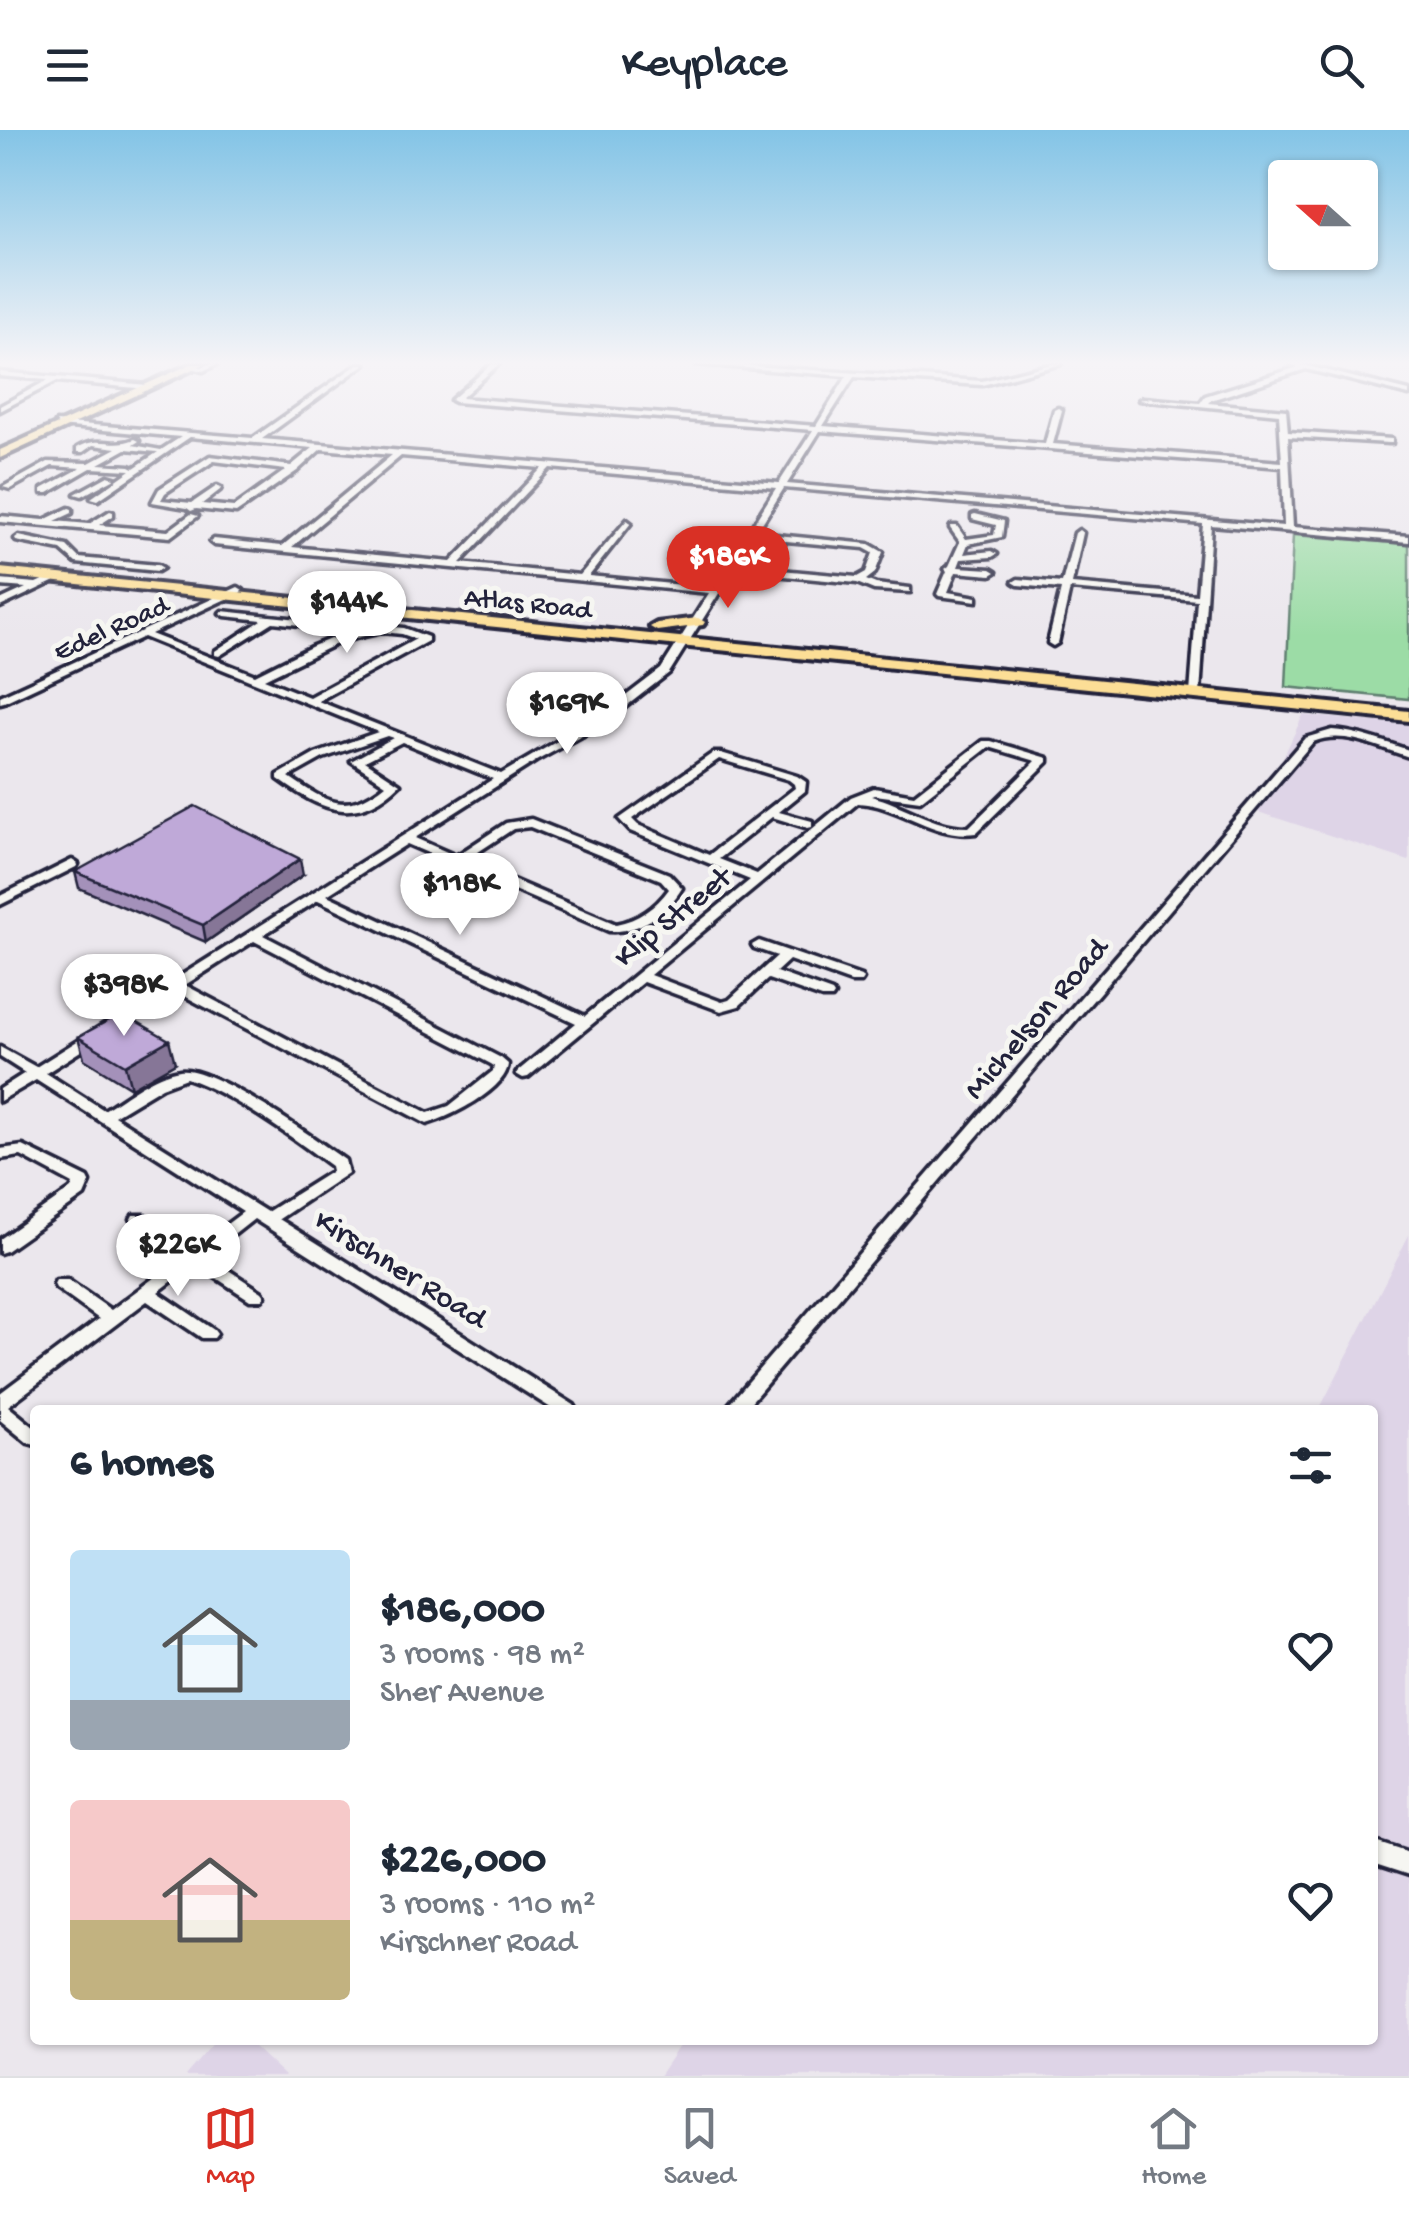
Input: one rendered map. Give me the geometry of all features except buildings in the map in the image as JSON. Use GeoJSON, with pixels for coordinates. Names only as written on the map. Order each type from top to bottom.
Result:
{"type":"FeatureCollection","features":[{"type":"Feature","properties":{"kind":"main road","name":"Atlas Road"},"geometry":{"type":"LineString","coordinates":[[0,569],[54,578],[578,625],[687,638],[698,648],[766,650],[1409,708]]}},
{"type":"Feature","properties":{"kind":"main road","name":"Atlas Road"},"geometry":{"type":"LineString","coordinates":[[0,569],[1195,690],[1409,716]]}},
{"type":"Feature","properties":{"kind":"street"},"geometry":{"type":"LineString","coordinates":[[45,491],[108,455]]}},
{"type":"Feature","properties":{"kind":"street"},"geometry":{"type":"LineString","coordinates":[[95,498],[159,455]]}},
{"type":"Feature","properties":{"kind":"street"},"geometry":{"type":"LineString","coordinates":[[214,455],[156,499],[158,504],[193,512],[236,510],[309,455]]}},
{"type":"Feature","properties":{"kind":"street"},"geometry":{"type":"LineString","coordinates":[[284,549],[397,455]]}},
{"type":"Feature","properties":{"kind":"street"},"geometry":{"type":"LineString","coordinates":[[408,455],[1409,538]]}},
{"type":"Feature","properties":{"kind":"street"},"geometry":{"type":"LineString","coordinates":[[0,1096],[660,678],[801,455]]}},
{"type":"Feature","properties":{"kind":"street"},"geometry":{"type":"LineString","coordinates":[[1151,455],[1286,465]]}},
{"type":"Feature","properties":{"kind":"street"},"geometry":{"type":"LineString","coordinates":[[1286,455],[1289,529]]}},
{"type":"Feature","properties":{"kind":"street"},"geometry":{"type":"LineString","coordinates":[[213,458],[294,468]]}},
{"type":"Feature","properties":{"kind":"street"},"geometry":{"type":"LineString","coordinates":[[7,487],[48,464],[125,468],[79,494]]}},
{"type":"Feature","properties":{"kind":"street"},"geometry":{"type":"LineString","coordinates":[[234,474],[250,464]]}},
{"type":"Feature","properties":{"kind":"street"},"geometry":{"type":"LineString","coordinates":[[453,565],[548,466]]}},
{"type":"Feature","properties":{"kind":"street"},"geometry":{"type":"LineString","coordinates":[[160,541],[217,488]]}},
{"type":"Feature","properties":{"kind":"street"},"geometry":{"type":"LineString","coordinates":[[964,542],[998,537],[1001,523],[975,518],[980,503]]}},
{"type":"Feature","properties":{"kind":"street"},"geometry":{"type":"LineString","coordinates":[[65,510],[16,540],[64,548],[76,560],[158,568]]}},
{"type":"Feature","properties":{"kind":"street"},"geometry":{"type":"LineString","coordinates":[[89,528],[110,514]]}},
{"type":"Feature","properties":{"kind":"street"},"geometry":{"type":"LineString","coordinates":[[0,519],[170,534]]}},
{"type":"Feature","properties":{"kind":"street"},"geometry":{"type":"LineString","coordinates":[[1195,690],[1207,522]]}},
{"type":"Feature","properties":{"kind":"street"},"geometry":{"type":"LineString","coordinates":[[582,578],[627,523]]}},
{"type":"Feature","properties":{"kind":"street"},"geometry":{"type":"LineString","coordinates":[[954,528],[964,542]]}},
{"type":"Feature","properties":{"kind":"street"},"geometry":{"type":"LineString","coordinates":[[105,539],[114,530]]}},
{"type":"Feature","properties":{"kind":"street"},"geometry":{"type":"LineString","coordinates":[[1053,643],[1079,533]]}},
{"type":"Feature","properties":{"kind":"street"},"geometry":{"type":"LineString","coordinates":[[752,535],[876,548],[870,573],[859,580]]}},
{"type":"Feature","properties":{"kind":"street"},"geometry":{"type":"LineString","coordinates":[[214,542],[717,591]]}},
{"type":"Feature","properties":{"kind":"street"},"geometry":{"type":"LineString","coordinates":[[964,542],[942,594],[974,599]]}},
{"type":"Feature","properties":{"kind":"street"},"geometry":{"type":"LineString","coordinates":[[956,556],[992,554]]}},
{"type":"Feature","properties":{"kind":"street"},"geometry":{"type":"LineString","coordinates":[[730,568],[859,580],[874,587],[908,590]]}},
{"type":"Feature","properties":{"kind":"street"},"geometry":{"type":"LineString","coordinates":[[950,569],[991,572]]}},
{"type":"Feature","properties":{"kind":"street"},"geometry":{"type":"LineString","coordinates":[[0,604],[54,578]]}},
{"type":"Feature","properties":{"kind":"street"},"geometry":{"type":"LineString","coordinates":[[0,582],[38,586]]}},
{"type":"Feature","properties":{"kind":"street"},"geometry":{"type":"LineString","coordinates":[[1018,582],[1201,598]]}},
{"type":"Feature","properties":{"kind":"street","name":"Edel Road"},"geometry":{"type":"LineString","coordinates":[[0,700],[233,593]]}},
{"type":"Feature","properties":{"kind":"street"},"geometry":{"type":"LineString","coordinates":[[224,613],[309,623],[347,634]]}},
{"type":"Feature","properties":{"kind":"street"},"geometry":{"type":"LineString","coordinates":[[219,653],[271,619]]}},
{"type":"Feature","properties":{"kind":"street"},"geometry":{"type":"LineString","coordinates":[[256,679],[363,629],[424,638],[310,701]]}},
{"type":"Feature","properties":{"kind":"street"},"geometry":{"type":"LineString","coordinates":[[146,634],[502,778]]}},
{"type":"Feature","properties":{"kind":"street"},"geometry":{"type":"LineString","coordinates":[[532,758],[573,718],[593,721]]}},
{"type":"Feature","properties":{"kind":"street"},"geometry":{"type":"LineString","coordinates":[[388,732],[354,748],[326,752],[282,778],[342,810],[355,810],[394,784],[357,761],[402,738]]}},
{"type":"Feature","properties":{"kind":"street","name":"Michelson Road"},"geometry":{"type":"LineString","coordinates":[[737,1405],[1309,740],[1322,734],[1338,734],[1409,754]]}},
{"type":"Feature","properties":{"kind":"street"},"geometry":{"type":"LineString","coordinates":[[987,743],[1044,760],[978,827],[964,831],[926,820],[902,806],[855,799],[874,791],[916,799],[987,743]]}},
{"type":"Feature","properties":{"kind":"street"},"geometry":{"type":"LineString","coordinates":[[714,857],[800,789],[800,782],[721,755],[710,758],[625,819],[634,828],[762,876]]}},
{"type":"Feature","properties":{"kind":"street","name":"Klip Street"},"geometry":{"type":"LineString","coordinates":[[523,1074],[855,799]]}},
{"type":"Feature","properties":{"kind":"street"},"geometry":{"type":"LineString","coordinates":[[770,812],[808,824]]}},
{"type":"Feature","properties":{"kind":"street"},"geometry":{"type":"LineString","coordinates":[[406,838],[614,928],[634,925],[672,896],[676,888],[665,878],[531,823],[510,826],[458,860]]}},
{"type":"Feature","properties":{"kind":"street"},"geometry":{"type":"LineString","coordinates":[[0,901],[72,864]]}},
{"type":"Feature","properties":{"kind":"street"},"geometry":{"type":"LineString","coordinates":[[318,894],[584,1021]]}},
{"type":"Feature","properties":{"kind":"street"},"geometry":{"type":"LineString","coordinates":[[174,985],[427,1119],[454,1109],[503,1068],[253,935]]}},
{"type":"Feature","properties":{"kind":"street"},"geometry":{"type":"LineString","coordinates":[[759,945],[856,979]]}},
{"type":"Feature","properties":{"kind":"street"},"geometry":{"type":"LineString","coordinates":[[640,976],[721,1007],[734,1003],[786,955]]}},
{"type":"Feature","properties":{"kind":"street"},"geometry":{"type":"LineString","coordinates":[[766,973],[827,995]]}},
{"type":"Feature","properties":{"kind":"street","name":"Kirschner Road"},"geometry":{"type":"LineString","coordinates":[[0,1051],[560,1405]]}},
{"type":"Feature","properties":{"kind":"street"},"geometry":{"type":"LineString","coordinates":[[0,1403],[196,1255],[340,1173],[338,1164],[224,1090],[188,1072],[104,1116]]}},
{"type":"Feature","properties":{"kind":"street"},"geometry":{"type":"LineString","coordinates":[[0,1154],[24,1150],[82,1182],[78,1192],[0,1246]]}},
{"type":"Feature","properties":{"kind":"street"},"geometry":{"type":"LineString","coordinates":[[138,1219],[256,1296]]}},
{"type":"Feature","properties":{"kind":"street"},"geometry":{"type":"LineString","coordinates":[[62,1284],[112,1320]]}},
{"type":"Feature","properties":{"kind":"street"},"geometry":{"type":"LineString","coordinates":[[147,1293],[208,1334]]}},
{"type":"Feature","properties":{"kind":"street"},"geometry":{"type":"LineString","coordinates":[[0,1410],[30,1434]]}},
{"type":"Feature","properties":{"kind":"street"},"geometry":{"type":"LineString","coordinates":[[1378,1854],[1409,1864]]}},
{"type":"Feature","properties":{"kind":"shaded area"},"geometry":{"type":"Polygon","coordinates":[[[1303,715],[1409,725],[1409,861],[1258,812],[1303,715]]]}},
{"type":"Feature","properties":{"kind":"shaded area"},"geometry":{"type":"Polygon","coordinates":[[[1409,1235],[1409,2076],[659,2076],[680,2045],[1378,2045],[1378,1405],[1322,1405],[1409,1235]]]}},
{"type":"Feature","properties":{"kind":"shaded area"},"geometry":{"type":"Polygon","coordinates":[[[212,2045],[252,2045],[285,2076],[185,2076],[212,2045]]]}},
{"type":"Feature","properties":{"kind":"green space"},"geometry":{"type":"Polygon","coordinates":[[[1293,535],[1409,544],[1409,699],[1286,687],[1293,535]]]}}]}
